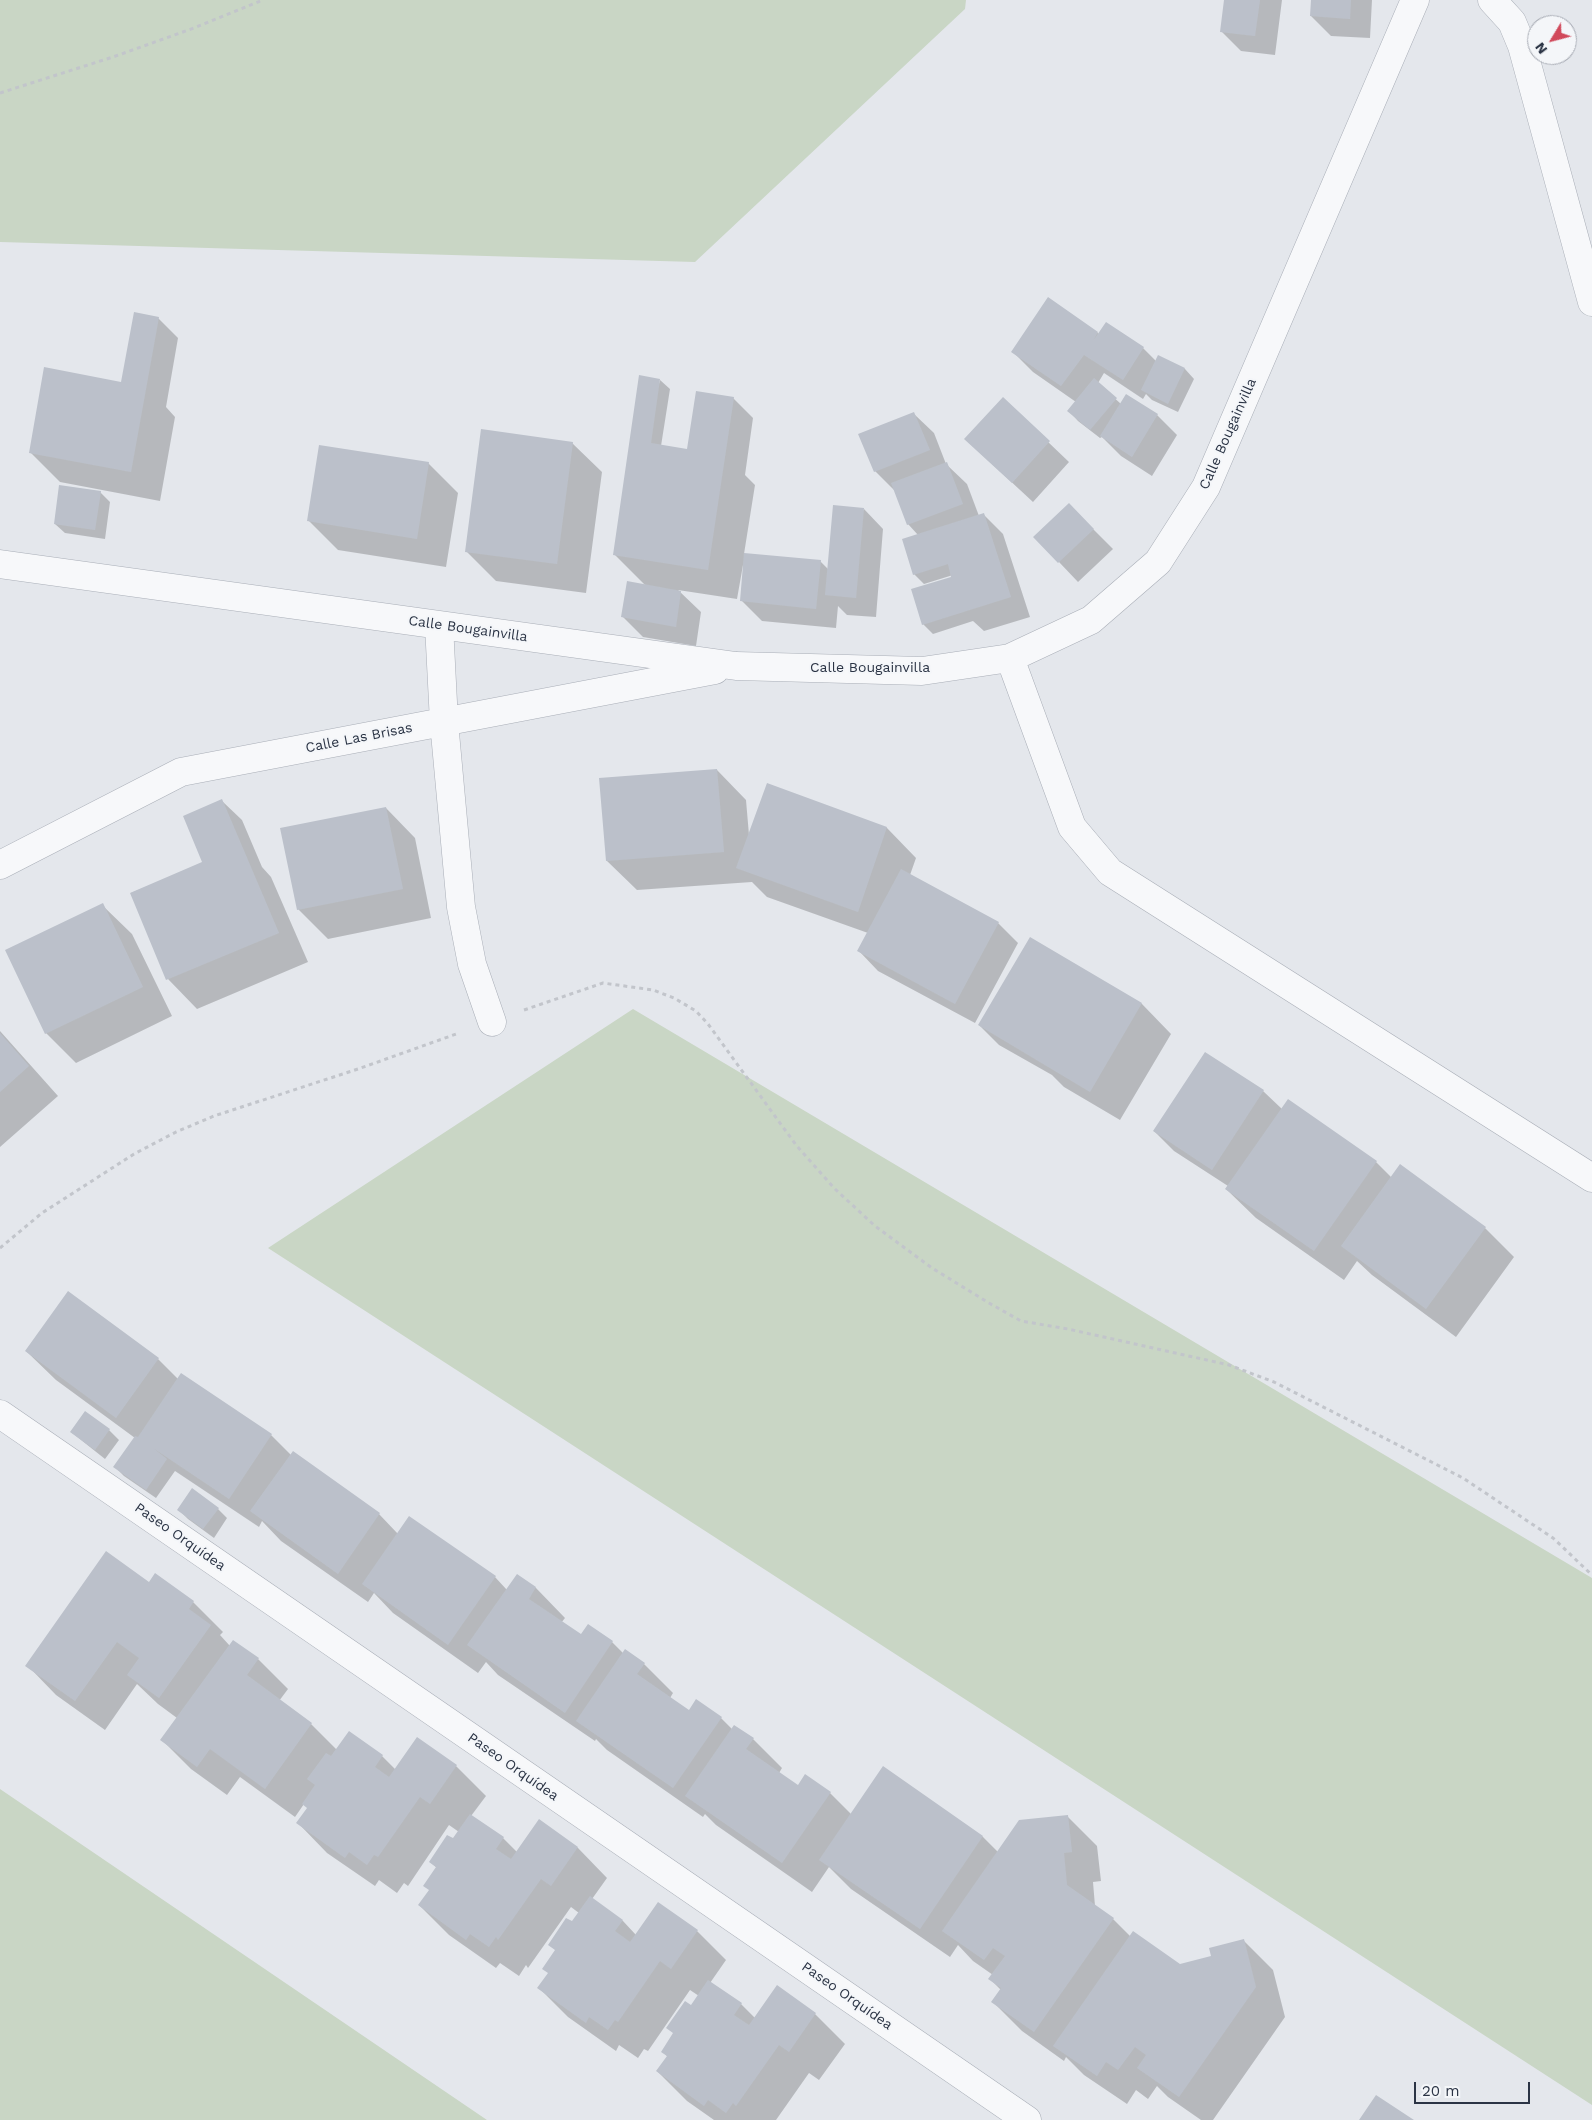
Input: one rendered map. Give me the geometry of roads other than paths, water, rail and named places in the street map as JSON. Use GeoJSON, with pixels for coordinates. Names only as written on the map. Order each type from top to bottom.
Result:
{"type":"FeatureCollection","features":[{"type":"Feature","properties":{"kind":"street","name":"Calle Bougainvilla"},"geometry":{"type":"LineString","coordinates":[[0,564],[736,666],[922,671],[1010,658],[1091,620],[1158,562],[1206,487],[1415,0]]}},
{"type":"Feature","properties":{"kind":"street"},"geometry":{"type":"LineString","coordinates":[[1492,0],[1512,22],[1522,46],[1592,302]]}},
{"type":"Feature","properties":{"kind":"street"},"geometry":{"type":"LineString","coordinates":[[440,625],[444,722],[461,907],[472,964],[492,1022]]}},
{"type":"Feature","properties":{"kind":"street"},"geometry":{"type":"LineString","coordinates":[[1010,658],[1072,827],[1110,872],[1592,1178]]}},
{"type":"Feature","properties":{"kind":"street","name":"Calle Las Brisas"},"geometry":{"type":"LineString","coordinates":[[0,865],[180,772],[736,666]]}},
{"type":"Feature","properties":{"kind":"street","name":"Paseo Orquídea"},"geometry":{"type":"LineString","coordinates":[[0,1414],[1027,2120]]}}]}
